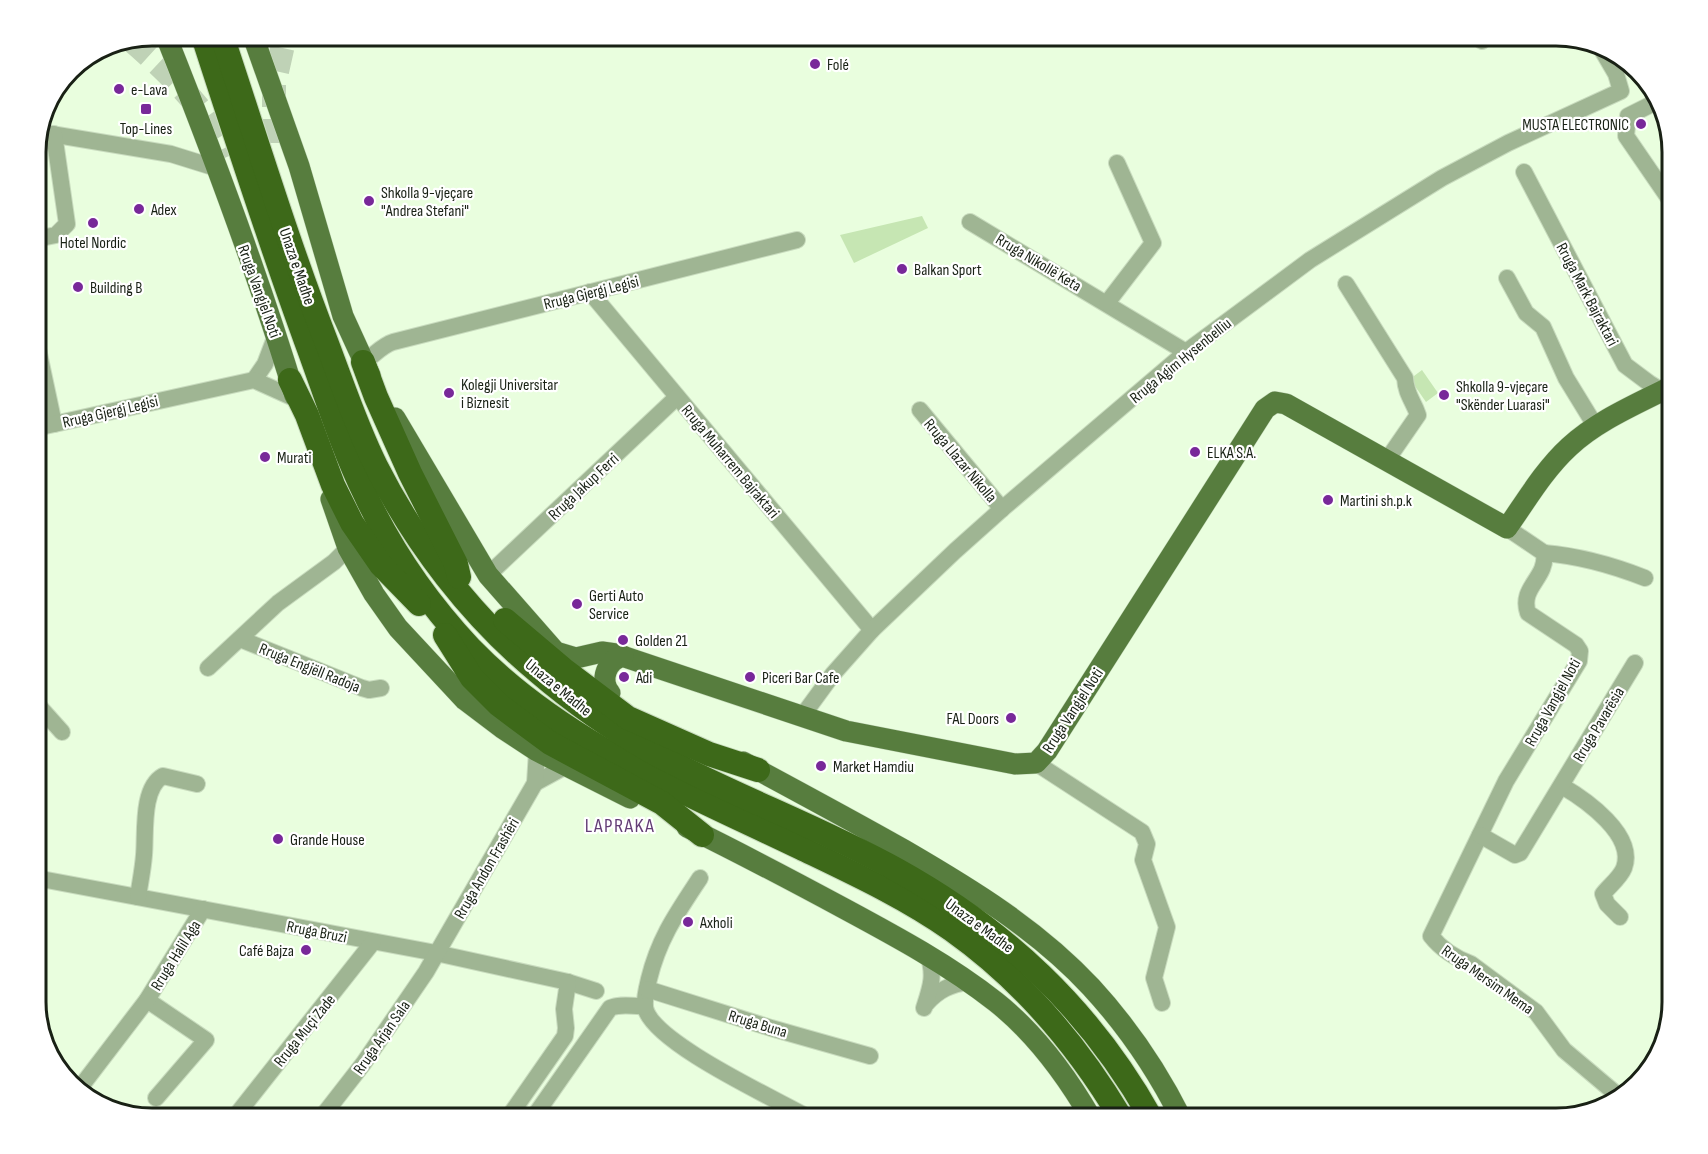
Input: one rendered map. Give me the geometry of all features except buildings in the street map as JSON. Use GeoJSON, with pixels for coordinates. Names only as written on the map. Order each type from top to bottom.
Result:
{"type":"FeatureCollection","features":[{"type":"Feature","properties":{"kind":"highway","name":"Unaza e Madhe"},"geometry":{"type":"LineString","coordinates":[[206,46],[269,241],[345,447],[364,494],[383,530],[424,593],[472,649],[513,687],[555,720],[580,736],[677,789],[885,889],[951,930],[998,968],[1045,1014],[1076,1051],[1114,1108]]}},
{"type":"Feature","properties":{"kind":"highway","name":"Unaza e Madhe"},"geometry":{"type":"LineString","coordinates":[[225,46],[298,267],[360,430],[388,488],[443,571],[496,633],[536,670],[570,697],[598,718],[653,752],[897,870],[949,901],[986,927],[1032,965],[1073,1008],[1126,1077],[1145,1108]]}},
{"type":"Feature","properties":{"kind":"highway"},"geometry":{"type":"LineString","coordinates":[[274,144],[298,267]]}},
{"type":"Feature","properties":{"kind":"highway"},"geometry":{"type":"LineString","coordinates":[[223,162],[269,241]]}},
{"type":"Feature","properties":{"kind":"highway"},"geometry":{"type":"LineString","coordinates":[[363,362],[393,437],[456,564],[459,577]]}},
{"type":"Feature","properties":{"kind":"highway"},"geometry":{"type":"LineString","coordinates":[[293,389],[307,415],[333,486],[352,523],[381,565],[425,610]]}},
{"type":"Feature","properties":{"kind":"highway"},"geometry":{"type":"LineString","coordinates":[[360,430],[371,442],[459,577],[549,671],[570,697]]}},
{"type":"Feature","properties":{"kind":"highway"},"geometry":{"type":"LineString","coordinates":[[383,530],[393,561],[410,590],[444,633],[482,673],[527,710],[551,724],[580,736]]}},
{"type":"Feature","properties":{"kind":"highway"},"geometry":{"type":"LineString","coordinates":[[476,597],[490,606],[563,669],[628,718],[717,757],[758,770]]}},
{"type":"Feature","properties":{"kind":"highway"},"geometry":{"type":"LineString","coordinates":[[444,633],[472,678],[499,705],[550,743],[662,803],[702,834]]}},
{"type":"Feature","properties":{"kind":"main road","name":"Rruga Vangjel Noti"},"geometry":{"type":"LineString","coordinates":[[170,46],[200,122],[223,162],[293,389],[348,548],[374,594],[398,628],[465,700],[537,751],[744,855],[927,954],[969,982],[998,1003],[1034,1038],[1072,1086],[1084,1108]]}},
{"type":"Feature","properties":{"kind":"main road"},"geometry":{"type":"LineString","coordinates":[[181,46],[200,122]]}},
{"type":"Feature","properties":{"kind":"main road"},"geometry":{"type":"LineString","coordinates":[[246,46],[267,105],[298,166]]}},
{"type":"Feature","properties":{"kind":"main road"},"geometry":{"type":"LineString","coordinates":[[256,46],[298,166],[343,316],[363,362],[488,575],[542,638],[590,680],[610,693],[846,817],[995,905],[1073,969],[1110,1010],[1164,1084],[1176,1108]]}},
{"type":"Feature","properties":{"kind":"main road"},"geometry":{"type":"LineString","coordinates":[[1508,528],[1553,465],[1569,447],[1596,427],[1635,404],[1662,394]]}},
{"type":"Feature","properties":{"kind":"main road","name":"Rruga Vangjel Noti"},"geometry":{"type":"LineString","coordinates":[[620,655],[846,731],[1015,764],[1036,763],[1053,742],[1265,409],[1275,402],[1286,404],[1508,528]]}},
{"type":"Feature","properties":{"kind":"main road"},"geometry":{"type":"LineString","coordinates":[[556,652],[576,658],[602,652],[620,655]]}},
{"type":"Feature","properties":{"kind":"main road"},"geometry":{"type":"LineString","coordinates":[[610,693],[604,681],[606,671],[620,655]]}},
{"type":"Feature","properties":{"kind":"street","name":"Rruga Agim Hysenbelliu"},"geometry":{"type":"LineString","coordinates":[[803,715],[833,674],[872,630],[1002,509],[1186,352],[1310,260],[1442,178],[1508,143],[1615,96],[1621,91],[1616,74],[1608,61]]}},
{"type":"Feature","properties":{"kind":"street"},"geometry":{"type":"LineString","coordinates":[[1650,105],[1628,116],[1626,136],[1662,188]]}},
{"type":"Feature","properties":{"kind":"street"},"geometry":{"type":"LineString","coordinates":[[49,133],[223,162]]}},
{"type":"Feature","properties":{"kind":"street"},"geometry":{"type":"LineString","coordinates":[[47,237],[56,235],[67,224],[48,141]]}},
{"type":"Feature","properties":{"kind":"street"},"geometry":{"type":"LineString","coordinates":[[1107,303],[1153,243],[1117,163]]}},
{"type":"Feature","properties":{"kind":"street","name":"Rruga Mark Bajraktari"},"geometry":{"type":"LineString","coordinates":[[1524,172],[1625,365],[1662,387]]}},
{"type":"Feature","properties":{"kind":"street","name":"Rruga Nikollë Keta"},"geometry":{"type":"LineString","coordinates":[[970,222],[1186,352]]}},
{"type":"Feature","properties":{"kind":"street","name":"Rruga Gjergj Legisi"},"geometry":{"type":"LineString","coordinates":[[353,339],[384,345],[797,240]]}},
{"type":"Feature","properties":{"kind":"street"},"geometry":{"type":"LineString","coordinates":[[1507,278],[1526,313],[1543,327],[1566,378],[1596,427]]}},
{"type":"Feature","properties":{"kind":"street"},"geometry":{"type":"LineString","coordinates":[[1346,284],[1405,378],[1406,391],[1418,415],[1387,460]]}},
{"type":"Feature","properties":{"kind":"street","name":"Rruga Muharrem Bajraktari"},"geometry":{"type":"LineString","coordinates":[[590,292],[872,630]]}},
{"type":"Feature","properties":{"kind":"street"},"geometry":{"type":"LineString","coordinates":[[276,335],[265,364],[254,380],[293,389]]}},
{"type":"Feature","properties":{"kind":"street","name":"Rruga Gjergj Legisi"},"geometry":{"type":"LineString","coordinates":[[363,362],[384,345]]}},
{"type":"Feature","properties":{"kind":"street","name":"Rruga Gjergj Legisi"},"geometry":{"type":"LineString","coordinates":[[47,426],[254,380]]}},
{"type":"Feature","properties":{"kind":"street"},"geometry":{"type":"LineString","coordinates":[[47,391],[54,424]]}},
{"type":"Feature","properties":{"kind":"street","name":"Rruga Jakup Ferri"},"geometry":{"type":"LineString","coordinates":[[488,575],[677,397]]}},
{"type":"Feature","properties":{"kind":"street","name":"Rruga Llazar Nikolla"},"geometry":{"type":"LineString","coordinates":[[920,410],[1002,509]]}},
{"type":"Feature","properties":{"kind":"street","name":"Rruga Vangjel Noti"},"geometry":{"type":"LineString","coordinates":[[1431,936],[1506,781],[1579,661],[1580,651],[1576,645],[1528,613],[1525,605],[1526,596],[1545,562],[1544,553],[1508,528]]}},
{"type":"Feature","properties":{"kind":"street"},"geometry":{"type":"LineString","coordinates":[[208,668],[278,603],[334,562],[348,548]]}},
{"type":"Feature","properties":{"kind":"street"},"geometry":{"type":"LineString","coordinates":[[1544,553],[1571,555],[1607,564],[1645,578]]}},
{"type":"Feature","properties":{"kind":"street","name":"Rruga Engjëll Radoja"},"geometry":{"type":"LineString","coordinates":[[240,639],[362,688],[369,690],[381,688]]}},
{"type":"Feature","properties":{"kind":"street","name":"Rruga Pavarësia"},"geometry":{"type":"LineString","coordinates":[[1480,836],[1515,855],[1520,854],[1635,663]]}},
{"type":"Feature","properties":{"kind":"street"},"geometry":{"type":"LineString","coordinates":[[47,715],[62,732]]}},
{"type":"Feature","properties":{"kind":"street","name":"Rruga Andon Frashëri"},"geometry":{"type":"LineString","coordinates":[[436,952],[535,783],[537,751]]}},
{"type":"Feature","properties":{"kind":"street","name":"Rruga Vangjel Noti"},"geometry":{"type":"LineString","coordinates":[[1036,763],[1142,832],[1147,844],[1143,860],[1167,927],[1154,978],[1162,1003]]}},
{"type":"Feature","properties":{"kind":"street"},"geometry":{"type":"LineString","coordinates":[[535,783],[566,766]]}},
{"type":"Feature","properties":{"kind":"street"},"geometry":{"type":"LineString","coordinates":[[138,897],[144,853],[146,811],[154,783],[163,776],[197,784]]}},
{"type":"Feature","properties":{"kind":"street"},"geometry":{"type":"LineString","coordinates":[[1562,786],[1595,807],[1619,838],[1624,849],[1623,871],[1603,894],[1607,904],[1620,917]]}},
{"type":"Feature","properties":{"kind":"street"},"geometry":{"type":"LineString","coordinates":[[700,878],[664,935],[655,958],[646,998],[654,1024],[693,1054],[791,1108]]}},
{"type":"Feature","properties":{"kind":"street","name":"Rruga Bruzi"},"geometry":{"type":"LineString","coordinates":[[47,880],[436,952],[568,982],[596,991]]}},
{"type":"Feature","properties":{"kind":"street","name":"Rruga Halil Aga"},"geometry":{"type":"LineString","coordinates":[[84,1082],[147,1000],[203,909]]}},
{"type":"Feature","properties":{"kind":"street","name":"Rruga Mersim Mema"},"geometry":{"type":"LineString","coordinates":[[1431,936],[1440,947],[1459,960],[1471,964],[1536,1012],[1564,1050],[1612,1091]]}},
{"type":"Feature","properties":{"kind":"street","name":"Rruga Muçi Zade"},"geometry":{"type":"LineString","coordinates":[[242,1108],[373,942]]}},
{"type":"Feature","properties":{"kind":"street","name":"Rruga Arjan Sala"},"geometry":{"type":"LineString","coordinates":[[329,1108],[369,1055],[426,972],[436,952]]}},
{"type":"Feature","properties":{"kind":"street"},"geometry":{"type":"LineString","coordinates":[[927,954],[933,969],[933,978],[924,1008],[940,990],[969,982]]}},
{"type":"Feature","properties":{"kind":"street"},"geometry":{"type":"LineString","coordinates":[[515,1108],[565,1036],[564,1009],[568,982]]}},
{"type":"Feature","properties":{"kind":"street","name":"Rruga Buna"},"geometry":{"type":"LineString","coordinates":[[540,1108],[610,1008],[621,1004],[636,1007],[646,998],[771,1028],[870,1056]]}},
{"type":"Feature","properties":{"kind":"street","name":"Rruga Halil Aga"},"geometry":{"type":"LineString","coordinates":[[147,1000],[206,1040],[156,1098]]}},
{"type":"Feature","properties":{"kind":"green space"},"geometry":{"type":"Polygon","coordinates":[[[922,216],[928,228],[854,263],[840,235],[922,216]]]}},
{"type":"Feature","properties":{"kind":"green space"},"geometry":{"type":"Polygon","coordinates":[[[1422,370],[1438,393],[1426,402],[1410,379],[1422,370]]]}},
{"type":"Feature","properties":{"kind":"tunnel"},"geometry":{"type":"LineString","coordinates":[[274,143],[274,85],[283,46]]}},
{"type":"Feature","properties":{"kind":"tunnel"},"geometry":{"type":"LineString","coordinates":[[139,47],[173,79],[199,108],[229,156]]}},
{"type":"Feature","properties":{"kind":"place","name":"Folé"},"geometry":{"type":"Point","coordinates":[815,64]}},
{"type":"Feature","properties":{"kind":"place","name":"e-Lava"},"geometry":{"type":"Point","coordinates":[119,89]}},
{"type":"Feature","properties":{"kind":"place","name":"Top-Lines"},"geometry":{"type":"Point","coordinates":[146,109]}},
{"type":"Feature","properties":{"kind":"place","name":"MUSTA ELECTRONIC"},"geometry":{"type":"Point","coordinates":[1641,124]}},
{"type":"Feature","properties":{"kind":"place","name":"Shkolla 9-vjeçare \"Andrea Stefani\""},"geometry":{"type":"Point","coordinates":[369,201]}},
{"type":"Feature","properties":{"kind":"place","name":"Adex"},"geometry":{"type":"Point","coordinates":[139,209]}},
{"type":"Feature","properties":{"kind":"place","name":"Hotel Nordic"},"geometry":{"type":"Point","coordinates":[93,223]}},
{"type":"Feature","properties":{"kind":"place","name":"Balkan Sport"},"geometry":{"type":"Point","coordinates":[902,269]}},
{"type":"Feature","properties":{"kind":"place","name":"Building B"},"geometry":{"type":"Point","coordinates":[78,287]}},
{"type":"Feature","properties":{"kind":"place","name":"Kolegji Universitar i Biznesit"},"geometry":{"type":"Point","coordinates":[449,393]}},
{"type":"Feature","properties":{"kind":"place","name":"Shkolla 9-vjeçare \"Skënder Luarasi\""},"geometry":{"type":"Point","coordinates":[1444,395]}},
{"type":"Feature","properties":{"kind":"place","name":"ELKA S.A."},"geometry":{"type":"Point","coordinates":[1195,452]}},
{"type":"Feature","properties":{"kind":"place","name":"Murati"},"geometry":{"type":"Point","coordinates":[265,457]}},
{"type":"Feature","properties":{"kind":"place","name":"Martini sh.p.k"},"geometry":{"type":"Point","coordinates":[1328,500]}},
{"type":"Feature","properties":{"kind":"place","name":"Gerti Auto Service"},"geometry":{"type":"Point","coordinates":[577,604]}},
{"type":"Feature","properties":{"kind":"place","name":"Golden 21"},"geometry":{"type":"Point","coordinates":[623,640]}},
{"type":"Feature","properties":{"kind":"place","name":"Adi"},"geometry":{"type":"Point","coordinates":[624,677]}},
{"type":"Feature","properties":{"kind":"place","name":"Piceri Bar Cafe"},"geometry":{"type":"Point","coordinates":[750,677]}},
{"type":"Feature","properties":{"kind":"place","name":"FAL Doors"},"geometry":{"type":"Point","coordinates":[1011,718]}},
{"type":"Feature","properties":{"kind":"place","name":"Market Hamdiu"},"geometry":{"type":"Point","coordinates":[821,766]}},
{"type":"Feature","properties":{"kind":"place","name":"Grande House"},"geometry":{"type":"Point","coordinates":[278,839]}},
{"type":"Feature","properties":{"kind":"place","name":"Axholi"},"geometry":{"type":"Point","coordinates":[688,922]}},
{"type":"Feature","properties":{"kind":"place","name":"Café Bajza"},"geometry":{"type":"Point","coordinates":[306,950]}},
{"type":"Feature","properties":{"kind":"district","name":"LAPRAKA"},"geometry":{"type":"Point","coordinates":[620,825]}}]}
